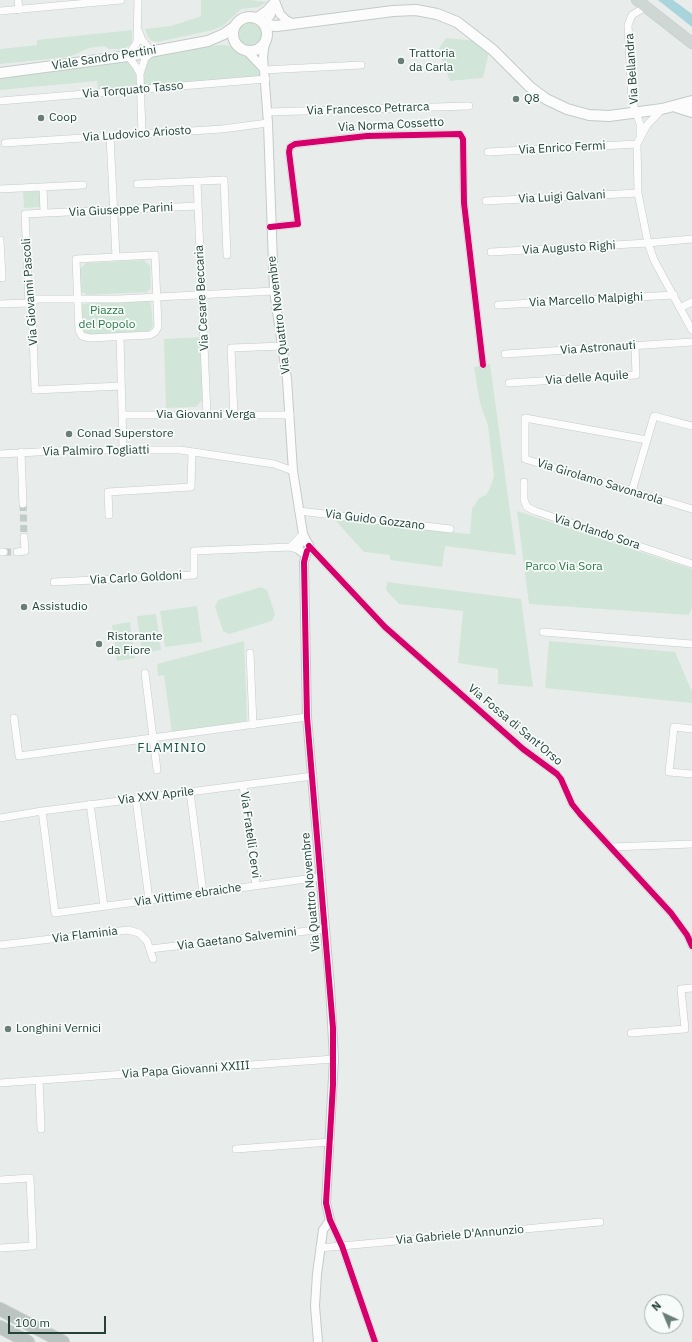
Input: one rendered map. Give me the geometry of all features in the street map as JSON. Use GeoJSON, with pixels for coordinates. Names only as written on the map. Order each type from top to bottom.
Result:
{"type":"FeatureCollection","features":[{"type":"Feature","properties":{"kind":"highway"},"geometry":{"type":"LineString","coordinates":[[0,1309],[63,1342]]}},
{"type":"Feature","properties":{"kind":"highway"},"geometry":{"type":"LineString","coordinates":[[0,1327],[28,1342]]}},
{"type":"Feature","properties":{"kind":"main road"},"geometry":{"type":"LineString","coordinates":[[640,4],[690,42]]}},
{"type":"Feature","properties":{"kind":"main road"},"geometry":{"type":"LineString","coordinates":[[257,18],[266,25],[276,26],[393,11],[416,10],[437,14],[457,22],[484,42],[530,87],[546,99],[567,109],[589,115],[609,116],[676,107],[692,101]]}},
{"type":"Feature","properties":{"kind":"main road","name":"Viale Sandro Pertini"},"geometry":{"type":"LineString","coordinates":[[0,73],[152,52],[208,40],[224,34],[244,18],[257,18]]}},
{"type":"Feature","properties":{"kind":"main road"},"geometry":{"type":"LineString","coordinates":[[247,51],[257,50],[266,42],[294,24]]}},
{"type":"Feature","properties":{"kind":"main road"},"geometry":{"type":"LineString","coordinates":[[266,25],[268,30],[266,42]]}},
{"type":"Feature","properties":{"kind":"main road"},"geometry":{"type":"LineString","coordinates":[[234,27],[233,33],[236,44]]}},
{"type":"Feature","properties":{"kind":"main road","name":"Viale Sandro Pertini"},"geometry":{"type":"LineString","coordinates":[[208,40],[236,44],[247,51]]}},
{"type":"Feature","properties":{"kind":"main road"},"geometry":{"type":"LineString","coordinates":[[676,107],[692,112]]}},
{"type":"Feature","properties":{"kind":"street"},"geometry":{"type":"LineString","coordinates":[[18,0],[19,10]]}},
{"type":"Feature","properties":{"kind":"street"},"geometry":{"type":"LineString","coordinates":[[0,11],[19,10],[51,3],[121,0]]}},
{"type":"Feature","properties":{"kind":"street"},"geometry":{"type":"LineString","coordinates":[[138,0],[139,32],[135,48],[128,56],[140,74]]}},
{"type":"Feature","properties":{"kind":"street"},"geometry":{"type":"LineString","coordinates":[[631,0],[640,4]]}},
{"type":"Feature","properties":{"kind":"street"},"geometry":{"type":"LineString","coordinates":[[257,18],[275,1]]}},
{"type":"Feature","properties":{"kind":"street"},"geometry":{"type":"LineString","coordinates":[[275,1],[280,14],[286,20],[294,24]]}},
{"type":"Feature","properties":{"kind":"street"},"geometry":{"type":"LineString","coordinates":[[266,25],[275,1]]}},
{"type":"Feature","properties":{"kind":"street","name":"Via Bellandra"},"geometry":{"type":"LineString","coordinates":[[640,4],[629,18],[628,25],[632,101],[640,124],[640,136]]}},
{"type":"Feature","properties":{"kind":"street"},"geometry":{"type":"LineString","coordinates":[[139,32],[142,40],[152,52],[145,58],[140,74],[142,134]]}},
{"type":"Feature","properties":{"kind":"street","name":"Via Quattro Novembre"},"geometry":{"type":"LineString","coordinates":[[266,42],[263,57],[268,112],[270,227],[274,291],[290,415],[292,467],[299,511],[304,562],[307,718],[333,1028],[334,1059],[331,1142],[326,1203],[330,1220]]}},
{"type":"Feature","properties":{"kind":"street"},"geometry":{"type":"LineString","coordinates":[[247,51],[264,70],[361,65]]}},
{"type":"Feature","properties":{"kind":"street","name":"Via Torquato Tasso"},"geometry":{"type":"LineString","coordinates":[[0,101],[266,79]]}},
{"type":"Feature","properties":{"kind":"street","name":"Via Francesco Petrarca"},"geometry":{"type":"LineString","coordinates":[[268,112],[469,106]]}},
{"type":"Feature","properties":{"kind":"street"},"geometry":{"type":"LineString","coordinates":[[662,109],[647,125],[636,144],[638,193],[648,243],[654,260],[692,330]]}},
{"type":"Feature","properties":{"kind":"street","name":"Via Ludovico Ariosto"},"geometry":{"type":"LineString","coordinates":[[5,142],[222,129],[268,123]]}},
{"type":"Feature","properties":{"kind":"street","name":"Via Norma Cossetto"},"geometry":{"type":"LineString","coordinates":[[270,227],[298,224],[289,152],[290,148],[295,144],[367,136],[460,134],[463,139],[464,203],[482,365]]}},
{"type":"Feature","properties":{"kind":"street"},"geometry":{"type":"LineString","coordinates":[[110,136],[116,257]]}},
{"type":"Feature","properties":{"kind":"street","name":"Via Enrico Fermi"},"geometry":{"type":"LineString","coordinates":[[488,152],[636,144]]}},
{"type":"Feature","properties":{"kind":"street"},"geometry":{"type":"LineString","coordinates":[[137,184],[224,180],[227,255]]}},
{"type":"Feature","properties":{"kind":"street","name":"Via Cesare Beccaria"},"geometry":{"type":"LineString","coordinates":[[197,181],[207,415]]}},
{"type":"Feature","properties":{"kind":"street"},"geometry":{"type":"LineString","coordinates":[[0,189],[83,185]]}},
{"type":"Feature","properties":{"kind":"street"},"geometry":{"type":"LineString","coordinates":[[43,187],[44,213]]}},
{"type":"Feature","properties":{"kind":"street","name":"Via Luigi Galvani"},"geometry":{"type":"LineString","coordinates":[[486,201],[638,193]]}},
{"type":"Feature","properties":{"kind":"street","name":"Via Giuseppe Parini"},"geometry":{"type":"LineString","coordinates":[[44,213],[198,206]]}},
{"type":"Feature","properties":{"kind":"street","name":"Via Giovanni Pascoli"},"geometry":{"type":"LineString","coordinates":[[44,213],[25,214],[29,303],[32,308],[35,390],[121,386]]}},
{"type":"Feature","properties":{"kind":"street","name":"Via Augusto Righi"},"geometry":{"type":"LineString","coordinates":[[491,252],[692,239]]}},
{"type":"Feature","properties":{"kind":"street"},"geometry":{"type":"LineString","coordinates":[[0,240],[2,278]]}},
{"type":"Feature","properties":{"kind":"street"},"geometry":{"type":"LineString","coordinates":[[155,255],[157,297],[158,327],[155,332],[150,335],[90,338],[82,336],[79,331],[76,259],[155,255]]}},
{"type":"Feature","properties":{"kind":"street"},"geometry":{"type":"LineString","coordinates":[[0,304],[29,303],[37,299],[119,299],[274,291]]}},
{"type":"Feature","properties":{"kind":"street","name":"Via Marcello Malpighi"},"geometry":{"type":"LineString","coordinates":[[498,305],[674,296]]}},
{"type":"Feature","properties":{"kind":"street"},"geometry":{"type":"LineString","coordinates":[[680,308],[692,302]]}},
{"type":"Feature","properties":{"kind":"street"},"geometry":{"type":"LineString","coordinates":[[120,336],[123,449]]}},
{"type":"Feature","properties":{"kind":"street","name":"Via Astronauti"},"geometry":{"type":"LineString","coordinates":[[505,354],[692,342]]}},
{"type":"Feature","properties":{"kind":"street"},"geometry":{"type":"LineString","coordinates":[[234,415],[231,348],[282,346]]}},
{"type":"Feature","properties":{"kind":"street","name":"Via delle Aquile"},"geometry":{"type":"LineString","coordinates":[[509,383],[636,375],[635,346]]}},
{"type":"Feature","properties":{"kind":"street","name":"Via Giovanni Verga"},"geometry":{"type":"LineString","coordinates":[[122,414],[290,415]]}},
{"type":"Feature","properties":{"kind":"street"},"geometry":{"type":"LineString","coordinates":[[632,491],[654,416],[692,426]]}},
{"type":"Feature","properties":{"kind":"street","name":"Via Girolamo Savonarola"},"geometry":{"type":"LineString","coordinates":[[647,440],[525,418],[525,459],[692,510]]}},
{"type":"Feature","properties":{"kind":"street","name":"Via Palmiro Togliatti"},"geometry":{"type":"LineString","coordinates":[[0,454],[123,449],[192,452],[292,467]]}},
{"type":"Feature","properties":{"kind":"street"},"geometry":{"type":"LineString","coordinates":[[21,452],[23,504]]}},
{"type":"Feature","properties":{"kind":"street"},"geometry":{"type":"LineString","coordinates":[[109,514],[108,492],[191,487],[192,452]]}},
{"type":"Feature","properties":{"kind":"street","name":"Via Orlando Sora"},"geometry":{"type":"LineString","coordinates":[[524,482],[524,500],[527,507],[535,511],[692,564]]}},
{"type":"Feature","properties":{"kind":"street","name":"Via Guido Gozzano"},"geometry":{"type":"LineString","coordinates":[[299,511],[450,529]]}},
{"type":"Feature","properties":{"kind":"street"},"geometry":{"type":"LineString","coordinates":[[17,552],[25,551],[24,537]]}},
{"type":"Feature","properties":{"kind":"street","name":"Via Fossa di Sant'Orso"},"geometry":{"type":"LineString","coordinates":[[302,546],[318,556],[385,627],[518,745],[557,774],[561,779],[572,804],[678,922],[692,946]]}},
{"type":"Feature","properties":{"kind":"street","name":"Via Carlo Goldoni"},"geometry":{"type":"LineString","coordinates":[[54,582],[194,574],[194,551],[302,546]]}},
{"type":"Feature","properties":{"kind":"street"},"geometry":{"type":"LineString","coordinates":[[543,632],[692,644]]}},
{"type":"Feature","properties":{"kind":"street"},"geometry":{"type":"LineString","coordinates":[[250,653],[253,726]]}},
{"type":"Feature","properties":{"kind":"street"},"geometry":{"type":"LineString","coordinates":[[145,673],[157,770]]}},
{"type":"Feature","properties":{"kind":"street"},"geometry":{"type":"LineString","coordinates":[[14,718],[19,756],[307,718]]}},
{"type":"Feature","properties":{"kind":"street"},"geometry":{"type":"LineString","coordinates":[[692,729],[674,727],[670,772],[692,774]]}},
{"type":"Feature","properties":{"kind":"street","name":"Via XXV Aprile"},"geometry":{"type":"LineString","coordinates":[[0,818],[90,804],[136,800],[313,776]]}},
{"type":"Feature","properties":{"kind":"street","name":"Via Fratelli Cervi"},"geometry":{"type":"LineString","coordinates":[[243,785],[256,885]]}},
{"type":"Feature","properties":{"kind":"street"},"geometry":{"type":"LineString","coordinates":[[190,792],[203,893]]}},
{"type":"Feature","properties":{"kind":"street"},"geometry":{"type":"LineString","coordinates":[[136,800],[149,900]]}},
{"type":"Feature","properties":{"kind":"street"},"geometry":{"type":"LineString","coordinates":[[90,804],[104,906]]}},
{"type":"Feature","properties":{"kind":"street","name":"Via Vittime ebraiche"},"geometry":{"type":"LineString","coordinates":[[42,811],[55,913],[321,877]]}},
{"type":"Feature","properties":{"kind":"street"},"geometry":{"type":"LineString","coordinates":[[611,847],[692,844]]}},
{"type":"Feature","properties":{"kind":"street","name":"Via Gaetano Salvemini"},"geometry":{"type":"LineString","coordinates":[[150,949],[325,929]]}},
{"type":"Feature","properties":{"kind":"street","name":"Via Flaminia"},"geometry":{"type":"LineString","coordinates":[[0,945],[128,930],[139,933],[147,941],[153,959]]}},
{"type":"Feature","properties":{"kind":"street"},"geometry":{"type":"LineString","coordinates":[[631,1033],[685,1029],[681,989],[692,988]]}},
{"type":"Feature","properties":{"kind":"street","name":"Via Papa Giovanni XXIII"},"geometry":{"type":"LineString","coordinates":[[0,1083],[334,1059]]}},
{"type":"Feature","properties":{"kind":"street"},"geometry":{"type":"LineString","coordinates":[[39,1080],[41,1129]]}},
{"type":"Feature","properties":{"kind":"street"},"geometry":{"type":"LineString","coordinates":[[236,1149],[331,1142]]}},
{"type":"Feature","properties":{"kind":"street"},"geometry":{"type":"LineString","coordinates":[[0,1180],[30,1178],[33,1246],[0,1248]]}},
{"type":"Feature","properties":{"kind":"street"},"geometry":{"type":"LineString","coordinates":[[330,1220],[342,1246],[375,1342]]}},
{"type":"Feature","properties":{"kind":"street"},"geometry":{"type":"LineString","coordinates":[[318,1342],[315,1306],[320,1248],[323,1230],[330,1220]]}},
{"type":"Feature","properties":{"kind":"street","name":"Via Gabriele D'Annunzio"},"geometry":{"type":"LineString","coordinates":[[320,1248],[600,1222]]}},
{"type":"Feature","properties":{"kind":"green space"},"geometry":{"type":"Polygon","coordinates":[[[201,0],[251,0],[267,2],[259,7],[241,9],[223,26],[213,30],[157,42],[152,41],[148,37],[145,29],[171,26],[201,16],[201,0]]]}},
{"type":"Feature","properties":{"kind":"green space"},"geometry":{"type":"Polygon","coordinates":[[[250,20],[260,24],[264,34],[260,44],[250,48],[240,44],[236,34],[240,24],[250,20]]]}},
{"type":"Feature","properties":{"kind":"green space"},"geometry":{"type":"Polygon","coordinates":[[[132,30],[132,44],[124,49],[109,49],[104,46],[89,48],[69,57],[0,64],[0,49],[37,45],[37,40],[132,30]]]}},
{"type":"Feature","properties":{"kind":"green space"},"geometry":{"type":"Polygon","coordinates":[[[446,38],[478,41],[489,52],[483,78],[450,81],[438,50],[446,38]]]}},
{"type":"Feature","properties":{"kind":"green space"},"geometry":{"type":"Polygon","coordinates":[[[225,45],[236,48],[249,58],[261,71],[262,77],[143,87],[142,59],[207,46],[225,45]]]}},
{"type":"Feature","properties":{"kind":"green space"},"geometry":{"type":"Polygon","coordinates":[[[137,59],[138,87],[98,91],[97,81],[0,90],[0,77],[137,59]]]}},
{"type":"Feature","properties":{"kind":"green space"},"geometry":{"type":"Polygon","coordinates":[[[40,191],[40,207],[24,208],[23,192],[40,191]]]}},
{"type":"Feature","properties":{"kind":"green space","name":"Piazza del Popolo"},"geometry":{"type":"Polygon","coordinates":[[[144,260],[150,266],[151,288],[147,292],[87,295],[80,291],[79,270],[86,263],[144,260]]]}},
{"type":"Feature","properties":{"kind":"green space","name":"Piazza del Popolo"},"geometry":{"type":"Polygon","coordinates":[[[147,300],[151,303],[153,326],[147,333],[92,335],[86,334],[82,329],[81,307],[83,304],[147,300]]]}},
{"type":"Feature","properties":{"kind":"green space"},"geometry":{"type":"Polygon","coordinates":[[[200,337],[203,399],[196,407],[166,408],[164,339],[200,337]]]}},
{"type":"Feature","properties":{"kind":"green space"},"geometry":{"type":"Polygon","coordinates":[[[490,364],[516,555],[445,546],[442,567],[390,560],[390,555],[364,552],[335,520],[470,534],[472,509],[479,498],[486,495],[494,477],[488,426],[480,403],[474,367],[490,364]]]}},
{"type":"Feature","properties":{"kind":"green space","name":"Parco Via Sora"},"geometry":{"type":"Polygon","coordinates":[[[517,511],[692,569],[692,607],[689,615],[529,604],[517,511]]]}},
{"type":"Feature","properties":{"kind":"green space"},"geometry":{"type":"Polygon","coordinates":[[[387,582],[521,599],[533,687],[498,684],[498,669],[458,663],[463,611],[399,604],[386,590],[387,582]]]}},
{"type":"Feature","properties":{"kind":"green space"},"geometry":{"type":"Polygon","coordinates":[[[261,587],[267,590],[275,614],[272,621],[229,634],[223,631],[215,607],[218,600],[261,587]]]}},
{"type":"Feature","properties":{"kind":"green space"},"geometry":{"type":"Polygon","coordinates":[[[197,606],[202,642],[165,647],[160,611],[197,606]]]}},
{"type":"Feature","properties":{"kind":"green space"},"geometry":{"type":"Polygon","coordinates":[[[156,614],[161,650],[142,653],[137,616],[156,614]]]}},
{"type":"Feature","properties":{"kind":"green space"},"geometry":{"type":"Polygon","coordinates":[[[130,622],[135,658],[117,661],[112,625],[130,622]]]}},
{"type":"Feature","properties":{"kind":"green space"},"geometry":{"type":"Polygon","coordinates":[[[244,641],[247,721],[172,733],[164,675],[158,676],[157,664],[244,641]]]}},
{"type":"Feature","properties":{"kind":"green space"},"geometry":{"type":"Polygon","coordinates":[[[549,641],[675,652],[692,692],[692,703],[545,688],[549,641]]]}},
{"type":"Feature","properties":{"kind":"water"},"geometry":{"type":"Polygon","coordinates":[[[658,0],[673,0],[692,14],[692,27],[658,0]]]}},
{"type":"Feature","properties":{"kind":"tunnel"},"geometry":{"type":"LineString","coordinates":[[23,504],[24,537]]}},
{"type":"Feature","properties":{"kind":"tunnel"},"geometry":{"type":"LineString","coordinates":[[4,552],[17,552]]}},
{"type":"Feature","properties":{"kind":"cycle path"},"geometry":{"type":"LineString","coordinates":[[270,227],[298,224],[289,152],[290,147],[295,144],[367,136],[460,134],[463,139],[464,203],[483,365]]}},
{"type":"Feature","properties":{"kind":"cycle path"},"geometry":{"type":"LineString","coordinates":[[309,546],[385,627],[523,749],[557,774],[561,779],[572,804],[671,913],[687,935],[692,946]]}},
{"type":"Feature","properties":{"kind":"cycle path"},"geometry":{"type":"LineString","coordinates":[[307,551],[304,562],[307,717],[333,1028],[333,1085],[326,1203],[330,1220],[342,1246],[375,1342]]}},
{"type":"Feature","properties":{"kind":"place","name":"Trattoria da Carla"},"geometry":{"type":"Point","coordinates":[401,61]}},
{"type":"Feature","properties":{"kind":"place","name":"Q8"},"geometry":{"type":"Point","coordinates":[516,99]}},
{"type":"Feature","properties":{"kind":"place","name":"Coop"},"geometry":{"type":"Point","coordinates":[41,118]}},
{"type":"Feature","properties":{"kind":"place","name":"Conad Superstore"},"geometry":{"type":"Point","coordinates":[69,434]}},
{"type":"Feature","properties":{"kind":"place","name":"Assistudio"},"geometry":{"type":"Point","coordinates":[24,607]}},
{"type":"Feature","properties":{"kind":"place","name":"Ristorante da Fiore"},"geometry":{"type":"Point","coordinates":[99,644]}},
{"type":"Feature","properties":{"kind":"place","name":"Longhini Vernici"},"geometry":{"type":"Point","coordinates":[8,1029]}},
{"type":"Feature","properties":{"kind":"district","name":"FLAMINIO"},"geometry":{"type":"Point","coordinates":[172,748]}}]}
